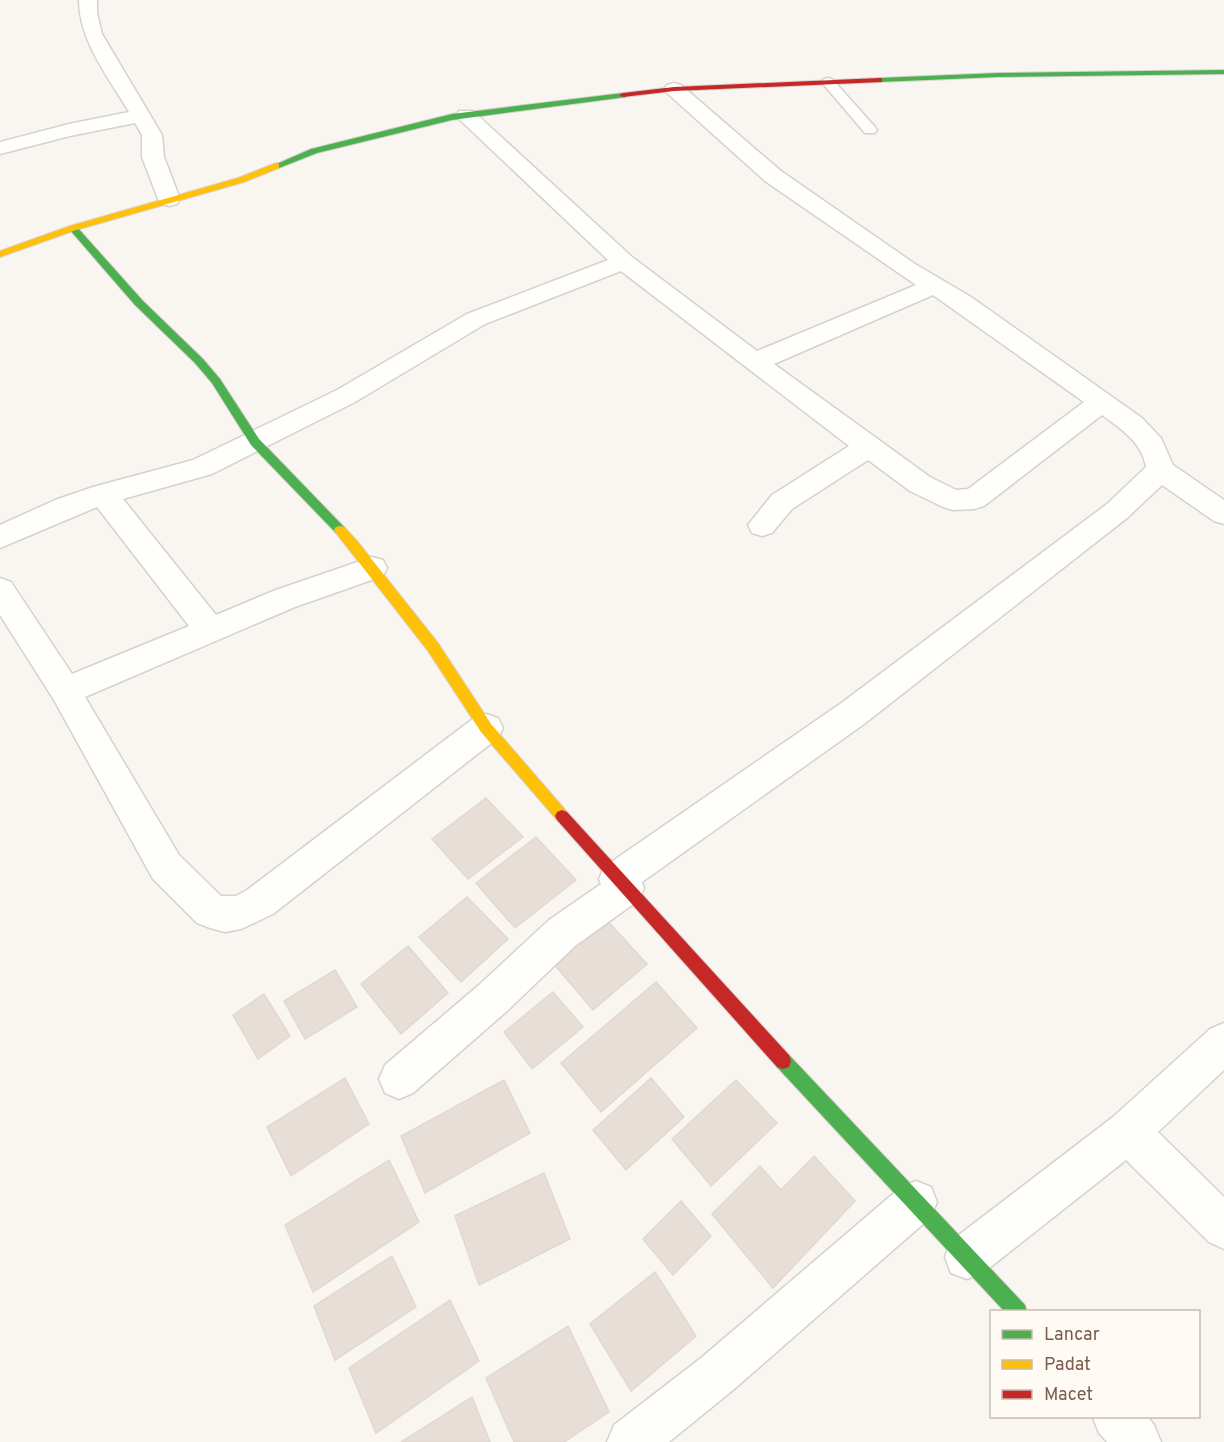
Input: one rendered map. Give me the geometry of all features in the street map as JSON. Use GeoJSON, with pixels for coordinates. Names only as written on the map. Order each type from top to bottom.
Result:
{"type":"FeatureCollection","features":[{"type":"Feature","properties":{"kind":"street"},"geometry":{"type":"LineString","coordinates":[[88,0],[88,13],[97,43],[152,135],[153,157],[169,200]]}},
{"type":"Feature","properties":{"kind":"street"},"geometry":{"type":"LineString","coordinates":[[0,254],[72,228],[241,180],[314,151],[466,115],[674,89],[998,75],[1224,72]]}},
{"type":"Feature","properties":{"kind":"street"},"geometry":{"type":"LineString","coordinates":[[674,89],[773,176],[934,286],[963,302],[1103,400],[1133,424],[1149,441],[1158,457],[1160,471],[1224,514]]}},
{"type":"Feature","properties":{"kind":"street"},"geometry":{"type":"LineString","coordinates":[[466,115],[624,262],[868,447],[920,484],[943,496],[960,501],[974,499],[1103,400]]}},
{"type":"Feature","properties":{"kind":"street"},"geometry":{"type":"LineString","coordinates":[[0,148],[69,130],[142,116]]}},
{"type":"Feature","properties":{"kind":"street"},"geometry":{"type":"LineString","coordinates":[[72,228],[139,303],[199,361],[216,381],[255,442],[354,545],[433,647],[486,728],[622,883],[1017,1310]]}},
{"type":"Feature","properties":{"kind":"street"},"geometry":{"type":"LineString","coordinates":[[0,537],[65,507],[202,467],[346,396],[476,319],[624,262]]}},
{"type":"Feature","properties":{"kind":"street"},"geometry":{"type":"LineString","coordinates":[[754,362],[934,286]]}},
{"type":"Feature","properties":{"kind":"street"},"geometry":{"type":"LineString","coordinates":[[762,525],[782,502],[868,447]]}},
{"type":"Feature","properties":{"kind":"street"},"geometry":{"type":"LineString","coordinates":[[399,1078],[492,998],[562,933],[622,883],[852,714],[1117,512],[1160,471]]}},
{"type":"Feature","properties":{"kind":"street"},"geometry":{"type":"LineString","coordinates":[[104,494],[210,630]]}},
{"type":"Feature","properties":{"kind":"street"},"geometry":{"type":"LineString","coordinates":[[65,691],[284,599],[372,568]]}},
{"type":"Feature","properties":{"kind":"street"},"geometry":{"type":"LineString","coordinates":[[0,590],[65,691],[166,867],[210,911],[225,915],[241,912],[260,902],[486,728]]}},
{"type":"Feature","properties":{"kind":"street"},"geometry":{"type":"LineString","coordinates":[[967,1257],[1128,1132],[1224,1043]]}},
{"type":"Feature","properties":{"kind":"street"},"geometry":{"type":"LineString","coordinates":[[1128,1132],[1224,1227]]}},
{"type":"Feature","properties":{"kind":"street"},"geometry":{"type":"LineString","coordinates":[[632,1442],[717,1374],[916,1202]]}},
{"type":"Feature","properties":{"kind":"street"},"geometry":{"type":"LineString","coordinates":[[1118,1418],[1137,1442]]}},
{"type":"Feature","properties":{"kind":"lane"},"geometry":{"type":"LineString","coordinates":[[828,82],[870,130]]}},
{"type":"Feature","properties":{"kind":"building"},"geometry":{"type":"Polygon","coordinates":[[[486,798],[523,837],[468,879],[432,839],[486,798]]]}},
{"type":"Feature","properties":{"kind":"building"},"geometry":{"type":"Polygon","coordinates":[[[536,837],[576,880],[515,928],[476,883],[536,837]]]}},
{"type":"Feature","properties":{"kind":"building"},"geometry":{"type":"Polygon","coordinates":[[[467,897],[508,939],[461,982],[419,937],[467,897]]]}},
{"type":"Feature","properties":{"kind":"building"},"geometry":{"type":"Polygon","coordinates":[[[602,915],[647,964],[593,1010],[548,957],[602,915]]]}},
{"type":"Feature","properties":{"kind":"building"},"geometry":{"type":"Polygon","coordinates":[[[408,946],[448,993],[401,1034],[361,984],[408,946]]]}},
{"type":"Feature","properties":{"kind":"building"},"geometry":{"type":"Polygon","coordinates":[[[335,970],[357,1007],[305,1039],[284,1001],[335,970]]]}},
{"type":"Feature","properties":{"kind":"building"},"geometry":{"type":"Polygon","coordinates":[[[656,982],[697,1028],[601,1112],[561,1063],[656,982]]]}},
{"type":"Feature","properties":{"kind":"building"},"geometry":{"type":"Polygon","coordinates":[[[553,992],[583,1027],[532,1069],[504,1032],[553,992]]]}},
{"type":"Feature","properties":{"kind":"building"},"geometry":{"type":"Polygon","coordinates":[[[264,994],[290,1036],[258,1059],[233,1015],[264,994]]]}},
{"type":"Feature","properties":{"kind":"building"},"geometry":{"type":"Polygon","coordinates":[[[345,1078],[369,1124],[291,1176],[267,1127],[345,1078]]]}},
{"type":"Feature","properties":{"kind":"building"},"geometry":{"type":"Polygon","coordinates":[[[651,1078],[684,1117],[626,1170],[593,1130],[651,1078]]]}},
{"type":"Feature","properties":{"kind":"building"},"geometry":{"type":"Polygon","coordinates":[[[504,1080],[530,1133],[425,1193],[401,1136],[504,1080]]]}},
{"type":"Feature","properties":{"kind":"building"},"geometry":{"type":"Polygon","coordinates":[[[736,1080],[777,1123],[711,1186],[672,1139],[736,1080]]]}},
{"type":"Feature","properties":{"kind":"building"},"geometry":{"type":"Polygon","coordinates":[[[814,1156],[855,1201],[773,1288],[712,1214],[760,1166],[781,1190],[814,1156]]]}},
{"type":"Feature","properties":{"kind":"building"},"geometry":{"type":"Polygon","coordinates":[[[389,1160],[419,1222],[313,1292],[285,1225],[389,1160]]]}},
{"type":"Feature","properties":{"kind":"building"},"geometry":{"type":"Polygon","coordinates":[[[544,1173],[570,1239],[479,1285],[455,1216],[544,1173]]]}},
{"type":"Feature","properties":{"kind":"building"},"geometry":{"type":"Polygon","coordinates":[[[681,1201],[711,1236],[673,1275],[643,1239],[681,1201]]]}},
{"type":"Feature","properties":{"kind":"building"},"geometry":{"type":"Polygon","coordinates":[[[392,1256],[416,1307],[335,1360],[314,1306],[392,1256]]]}},
{"type":"Feature","properties":{"kind":"building"},"geometry":{"type":"Polygon","coordinates":[[[655,1272],[696,1336],[631,1391],[590,1324],[655,1272]]]}},
{"type":"Feature","properties":{"kind":"building"},"geometry":{"type":"Polygon","coordinates":[[[450,1300],[479,1361],[376,1433],[349,1368],[450,1300]]]}},
{"type":"Feature","properties":{"kind":"building"},"geometry":{"type":"Polygon","coordinates":[[[568,1326],[609,1412],[564,1442],[514,1442],[486,1378],[568,1326]]]}},
{"type":"Feature","properties":{"kind":"building"},"geometry":{"type":"Polygon","coordinates":[[[472,1397],[490,1442],[401,1442],[472,1397]]]}},
{"type":"Feature","properties":{"kind":"traffic: fast"},"geometry":{"type":"LineString","coordinates":[[879,80],[998,75],[1224,72]]}},
{"type":"Feature","properties":{"kind":"traffic: fast"},"geometry":{"type":"LineString","coordinates":[[276,166],[314,151],[452,117],[623,95]]}},
{"type":"Feature","properties":{"kind":"traffic: fast"},"geometry":{"type":"LineString","coordinates":[[73,228],[139,303],[199,361],[216,381],[255,442],[340,530]]}},
{"type":"Feature","properties":{"kind":"traffic: fast"},"geometry":{"type":"LineString","coordinates":[[783,1061],[1016,1310]]}},
{"type":"Feature","properties":{"kind":"traffic: slow"},"geometry":{"type":"LineString","coordinates":[[0,254],[73,228],[241,180],[276,166]]}},
{"type":"Feature","properties":{"kind":"traffic: slow"},"geometry":{"type":"LineString","coordinates":[[340,530],[433,647],[486,728],[562,816]]}},
{"type":"Feature","properties":{"kind":"traffic: jam"},"geometry":{"type":"LineString","coordinates":[[623,95],[674,89],[879,80]]}},
{"type":"Feature","properties":{"kind":"traffic: jam"},"geometry":{"type":"LineString","coordinates":[[562,816],[783,1061]]}}]}
